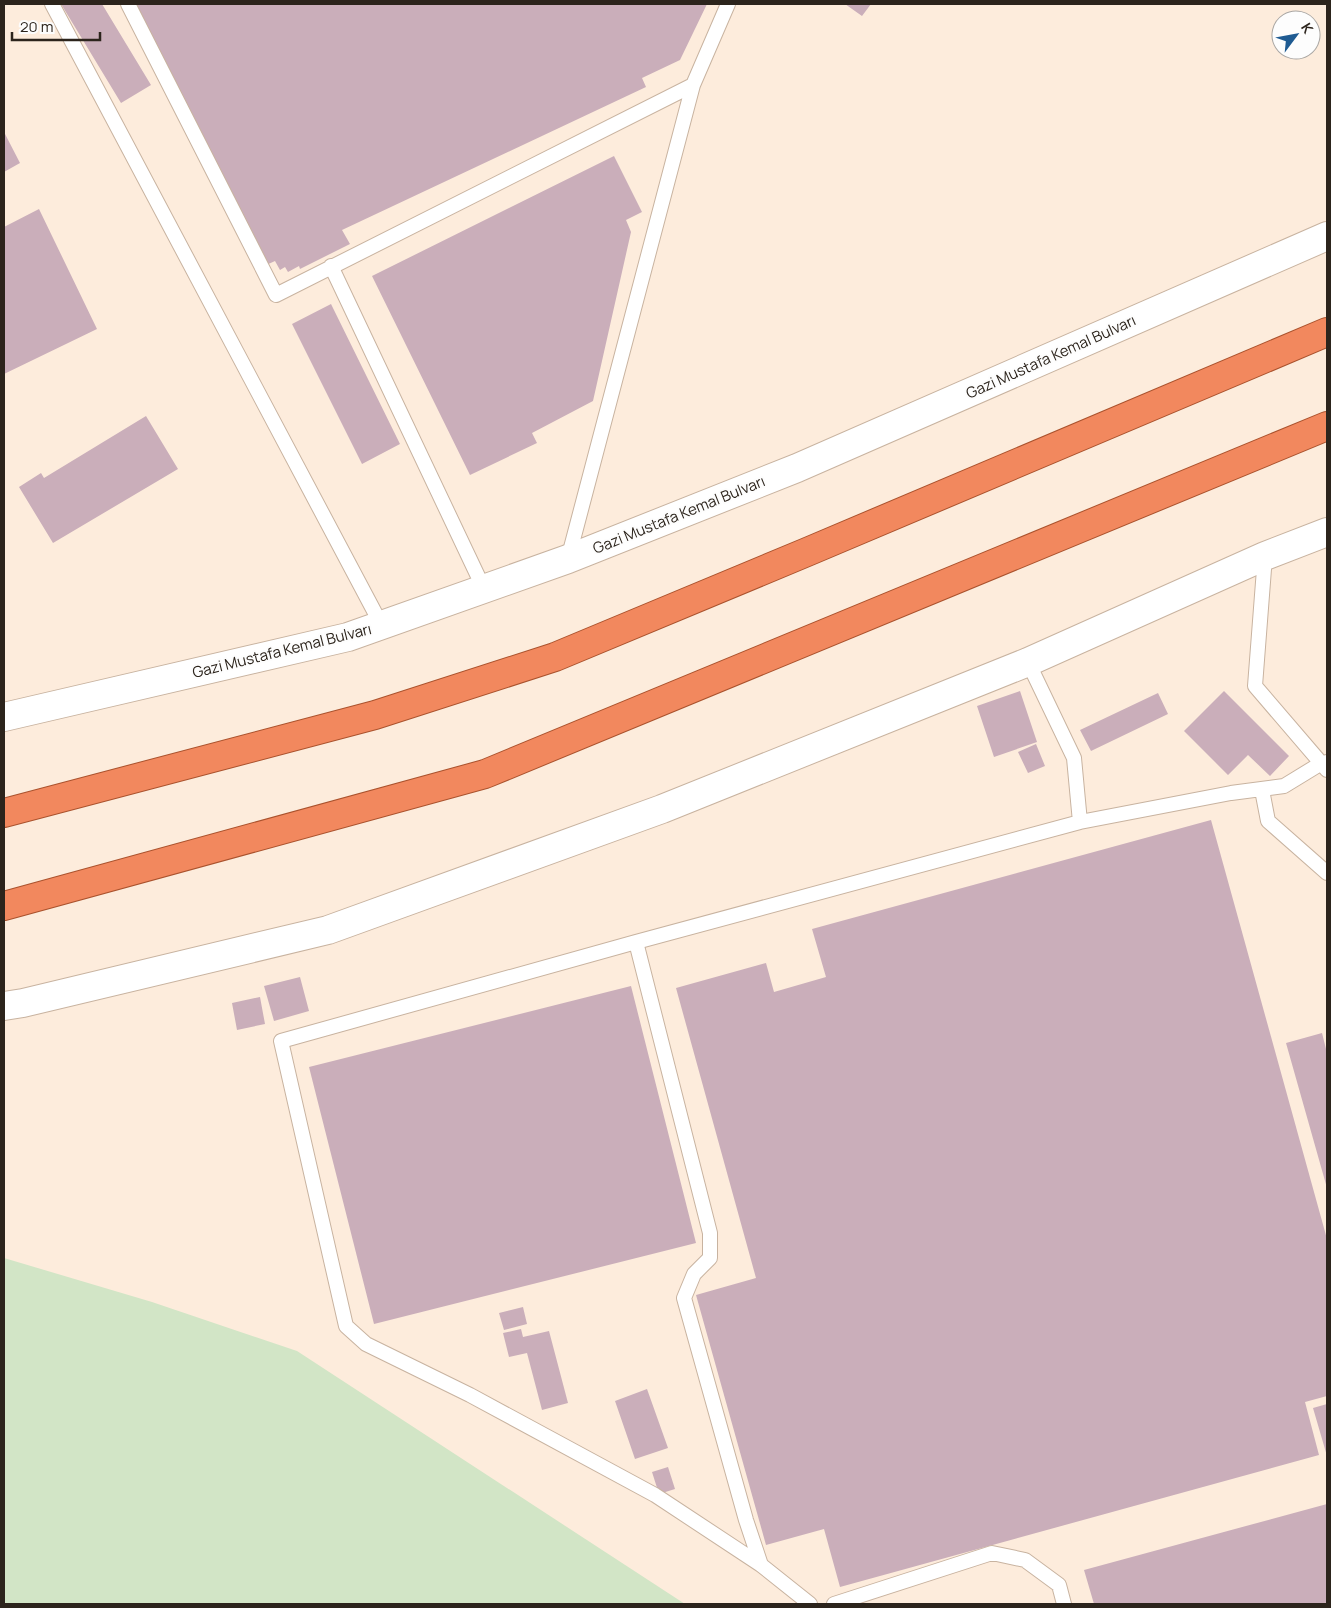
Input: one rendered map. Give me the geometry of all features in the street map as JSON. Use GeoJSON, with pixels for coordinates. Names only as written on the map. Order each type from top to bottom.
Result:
{"type":"FeatureCollection","features":[{"type":"Feature","properties":{"kind":"highway"},"geometry":{"type":"LineString","coordinates":[[4,813],[375,715],[555,657],[1327,332]]}},
{"type":"Feature","properties":{"kind":"highway"},"geometry":{"type":"LineString","coordinates":[[4,906],[485,774],[1327,426]]}},
{"type":"Feature","properties":{"kind":"street","name":"Gazi Mustafa Kemal Bulvarı"},"geometry":{"type":"LineString","coordinates":[[4,717],[348,637],[568,559],[797,468],[1327,236]]}},
{"type":"Feature","properties":{"kind":"street"},"geometry":{"type":"LineString","coordinates":[[4,1006],[328,930],[662,809],[1028,662],[1265,556],[1327,532]]}},
{"type":"Feature","properties":{"kind":"lane"},"geometry":{"type":"LineString","coordinates":[[52,4],[382,626]]}},
{"type":"Feature","properties":{"kind":"lane"},"geometry":{"type":"LineString","coordinates":[[128,4],[276,294],[693,85]]}},
{"type":"Feature","properties":{"kind":"lane"},"geometry":{"type":"LineString","coordinates":[[568,559],[693,85],[728,4]]}},
{"type":"Feature","properties":{"kind":"lane"},"geometry":{"type":"LineString","coordinates":[[331,266],[484,589]]}},
{"type":"Feature","properties":{"kind":"lane"},"geometry":{"type":"LineString","coordinates":[[810,1604],[761,1566],[656,1496],[470,1395],[366,1344],[346,1326],[281,1041],[636,942],[1080,822],[1232,793],[1284,786],[1325,766],[1255,686],[1265,556]]}},
{"type":"Feature","properties":{"kind":"lane"},"geometry":{"type":"LineString","coordinates":[[1028,662],[1074,758],[1080,822]]}},
{"type":"Feature","properties":{"kind":"lane"},"geometry":{"type":"LineString","coordinates":[[1262,790],[1268,821],[1327,873]]}},
{"type":"Feature","properties":{"kind":"lane"},"geometry":{"type":"LineString","coordinates":[[636,942],[710,1233],[710,1258],[694,1274],[684,1298],[746,1520],[761,1566]]}},
{"type":"Feature","properties":{"kind":"lane"},"geometry":{"type":"LineString","coordinates":[[834,1604],[992,1554],[1024,1560],[1058,1585],[1064,1604]]}},
{"type":"Feature","properties":{"kind":"green space"},"geometry":{"type":"Polygon","coordinates":[[[4,1258],[152,1302],[297,1351],[685,1604],[4,1604],[4,1258]]]}},
{"type":"Feature","properties":{"kind":"building"},"geometry":{"type":"Polygon","coordinates":[[[61,4],[102,4],[151,85],[121,103],[61,4]]]}},
{"type":"Feature","properties":{"kind":"building"},"geometry":{"type":"Polygon","coordinates":[[[132,4],[707,4],[680,60],[642,78],[646,87],[342,230],[350,244],[300,269],[299,266],[288,272],[285,267],[280,270],[275,261],[264,266],[132,4]]]}},
{"type":"Feature","properties":{"kind":"building"},"geometry":{"type":"Polygon","coordinates":[[[845,4],[871,4],[862,16],[845,4]]]}},
{"type":"Feature","properties":{"kind":"building"},"geometry":{"type":"Polygon","coordinates":[[[4,132],[20,163],[4,172],[4,132]]]}},
{"type":"Feature","properties":{"kind":"building"},"geometry":{"type":"Polygon","coordinates":[[[614,156],[642,212],[626,220],[631,232],[593,401],[532,433],[537,443],[470,475],[372,276],[614,156]]]}},
{"type":"Feature","properties":{"kind":"building"},"geometry":{"type":"Polygon","coordinates":[[[39,209],[97,329],[4,374],[4,227],[39,209]]]}},
{"type":"Feature","properties":{"kind":"building"},"geometry":{"type":"Polygon","coordinates":[[[331,304],[400,444],[362,464],[292,324],[331,304]]]}},
{"type":"Feature","properties":{"kind":"building"},"geometry":{"type":"Polygon","coordinates":[[[146,416],[178,469],[53,543],[19,487],[41,473],[44,478],[146,416]]]}},
{"type":"Feature","properties":{"kind":"building"},"geometry":{"type":"Polygon","coordinates":[[[1020,691],[1037,742],[994,757],[977,706],[1020,691]]]}},
{"type":"Feature","properties":{"kind":"building"},"geometry":{"type":"Polygon","coordinates":[[[1224,691],[1289,756],[1270,776],[1248,755],[1228,775],[1184,731],[1224,691]]]}},
{"type":"Feature","properties":{"kind":"building"},"geometry":{"type":"Polygon","coordinates":[[[1158,693],[1168,714],[1091,751],[1080,730],[1158,693]]]}},
{"type":"Feature","properties":{"kind":"building"},"geometry":{"type":"Polygon","coordinates":[[[1036,744],[1045,766],[1028,773],[1018,752],[1036,744]]]}},
{"type":"Feature","properties":{"kind":"building"},"geometry":{"type":"Polygon","coordinates":[[[1211,820],[1327,1239],[1327,1396],[1305,1402],[1319,1455],[840,1587],[824,1529],[766,1545],[696,1295],[756,1278],[676,988],[766,963],[774,992],[826,977],[812,929],[1211,820]]]}},
{"type":"Feature","properties":{"kind":"building"},"geometry":{"type":"Polygon","coordinates":[[[300,977],[309,1011],[274,1021],[264,986],[300,977]]]}},
{"type":"Feature","properties":{"kind":"building"},"geometry":{"type":"Polygon","coordinates":[[[631,986],[696,1243],[374,1324],[309,1067],[631,986]]]}},
{"type":"Feature","properties":{"kind":"building"},"geometry":{"type":"Polygon","coordinates":[[[260,997],[265,1024],[237,1030],[232,1003],[260,997]]]}},
{"type":"Feature","properties":{"kind":"building"},"geometry":{"type":"Polygon","coordinates":[[[1322,1033],[1327,1053],[1327,1188],[1286,1043],[1322,1033]]]}},
{"type":"Feature","properties":{"kind":"building"},"geometry":{"type":"Polygon","coordinates":[[[523,1307],[527,1324],[504,1330],[499,1313],[523,1307]]]}},
{"type":"Feature","properties":{"kind":"building"},"geometry":{"type":"Polygon","coordinates":[[[521,1329],[523,1337],[549,1331],[568,1403],[542,1410],[527,1353],[509,1357],[503,1333],[521,1329]]]}},
{"type":"Feature","properties":{"kind":"building"},"geometry":{"type":"Polygon","coordinates":[[[647,1389],[668,1448],[635,1459],[615,1401],[647,1389]]]}},
{"type":"Feature","properties":{"kind":"building"},"geometry":{"type":"Polygon","coordinates":[[[1327,1404],[1327,1456],[1313,1408],[1327,1404]]]}},
{"type":"Feature","properties":{"kind":"building"},"geometry":{"type":"Polygon","coordinates":[[[668,1467],[675,1489],[659,1494],[652,1472],[668,1467]]]}},
{"type":"Feature","properties":{"kind":"building"},"geometry":{"type":"Polygon","coordinates":[[[1327,1504],[1327,1604],[1094,1604],[1084,1570],[1327,1504]]]}}]}
